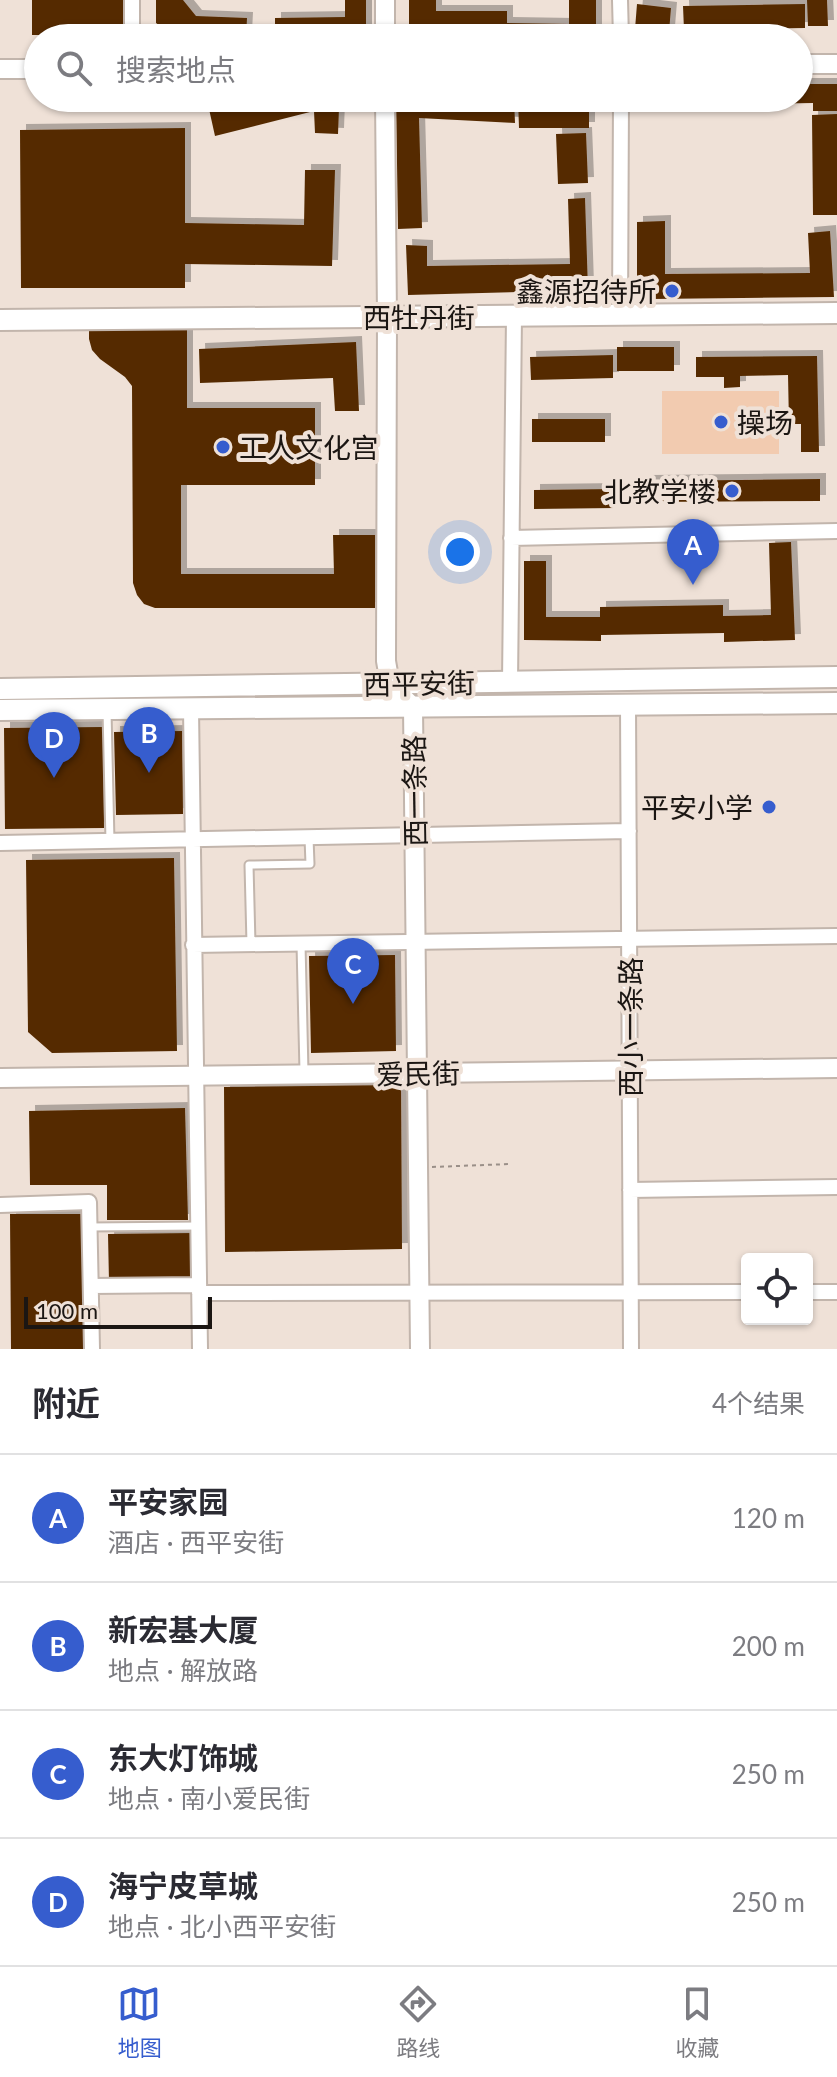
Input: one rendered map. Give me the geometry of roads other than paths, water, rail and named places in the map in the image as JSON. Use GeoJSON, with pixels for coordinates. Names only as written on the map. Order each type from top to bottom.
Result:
{"type":"FeatureCollection","features":[{"type":"Feature","properties":{"kind":"main road","name":"西牡丹街"},"geometry":{"type":"LineString","coordinates":[[0,320],[837,313]]}},
{"type":"Feature","properties":{"kind":"main road","name":"西平安街"},"geometry":{"type":"LineString","coordinates":[[0,689],[837,677]]}},
{"type":"Feature","properties":{"kind":"main road","name":"西平安街"},"geometry":{"type":"LineString","coordinates":[[0,710],[837,703]]}},
{"type":"Feature","properties":{"kind":"street"},"geometry":{"type":"LineString","coordinates":[[132,0],[132,24]]}},
{"type":"Feature","properties":{"kind":"street"},"geometry":{"type":"LineString","coordinates":[[385,0],[385,24]]}},
{"type":"Feature","properties":{"kind":"street"},"geometry":{"type":"LineString","coordinates":[[620,0],[621,24]]}},
{"type":"Feature","properties":{"kind":"street"},"geometry":{"type":"LineString","coordinates":[[813,64],[837,64]]}},
{"type":"Feature","properties":{"kind":"street"},"geometry":{"type":"LineString","coordinates":[[0,69],[24,69]]}},
{"type":"Feature","properties":{"kind":"street"},"geometry":{"type":"LineString","coordinates":[[385,112],[386,661],[390,684]]}},
{"type":"Feature","properties":{"kind":"street"},"geometry":{"type":"LineString","coordinates":[[620,315],[621,112]]}},
{"type":"Feature","properties":{"kind":"street"},"geometry":{"type":"LineString","coordinates":[[510,682],[514,316]]}},
{"type":"Feature","properties":{"kind":"street"},"geometry":{"type":"LineString","coordinates":[[511,538],[837,531]]}},
{"type":"Feature","properties":{"kind":"street","name":"西一条路"},"geometry":{"type":"LineString","coordinates":[[390,684],[413,707],[420,1349]]}},
{"type":"Feature","properties":{"kind":"street","name":"西小一条路"},"geometry":{"type":"LineString","coordinates":[[628,704],[631,1349]]}},
{"type":"Feature","properties":{"kind":"street"},"geometry":{"type":"LineString","coordinates":[[191,709],[200,1349]]}},
{"type":"Feature","properties":{"kind":"street"},"geometry":{"type":"LineString","coordinates":[[0,843],[629,831]]}},
{"type":"Feature","properties":{"kind":"street"},"geometry":{"type":"LineString","coordinates":[[193,945],[837,936]]}},
{"type":"Feature","properties":{"kind":"street","name":"爱民街"},"geometry":{"type":"LineString","coordinates":[[0,1078],[837,1068]]}},
{"type":"Feature","properties":{"kind":"street"},"geometry":{"type":"LineString","coordinates":[[630,1190],[837,1187]]}},
{"type":"Feature","properties":{"kind":"street"},"geometry":{"type":"LineString","coordinates":[[0,1205],[89,1202],[92,1349]]}},
{"type":"Feature","properties":{"kind":"street"},"geometry":{"type":"LineString","coordinates":[[91,1286],[420,1293],[741,1292]]}},
{"type":"Feature","properties":{"kind":"street"},"geometry":{"type":"LineString","coordinates":[[813,1292],[837,1292]]}},
{"type":"Feature","properties":{"kind":"lane"},"geometry":{"type":"LineString","coordinates":[[107,710],[110,841]]}},
{"type":"Feature","properties":{"kind":"lane"},"geometry":{"type":"LineString","coordinates":[[251,944],[249,865],[310,864],[309,837]]}},
{"type":"Feature","properties":{"kind":"lane"},"geometry":{"type":"LineString","coordinates":[[301,944],[304,1075]]}},
{"type":"Feature","properties":{"kind":"lane"},"geometry":{"type":"LineString","coordinates":[[90,1227],[198,1226]]}},
{"type":"Feature","properties":{"kind":"place","name":"鑫源招待所"},"geometry":{"type":"Point","coordinates":[672,291]}},
{"type":"Feature","properties":{"kind":"place","name":"操场"},"geometry":{"type":"Point","coordinates":[721,422]}},
{"type":"Feature","properties":{"kind":"place","name":"工人文化宫"},"geometry":{"type":"Point","coordinates":[223,447]}},
{"type":"Feature","properties":{"kind":"place","name":"北教学楼"},"geometry":{"type":"Point","coordinates":[732,491]}},
{"type":"Feature","properties":{"kind":"place","name":"平安家园"},"geometry":{"type":"Point","coordinates":[693,585]}},
{"type":"Feature","properties":{"kind":"place","name":"新宏基大厦"},"geometry":{"type":"Point","coordinates":[149,773]}},
{"type":"Feature","properties":{"kind":"place","name":"海宁皮草城"},"geometry":{"type":"Point","coordinates":[54,778]}},
{"type":"Feature","properties":{"kind":"place","name":"平安小学"},"geometry":{"type":"Point","coordinates":[769,807]}},
{"type":"Feature","properties":{"kind":"place","name":"东大灯饰城"},"geometry":{"type":"Point","coordinates":[353,1004]}}]}
